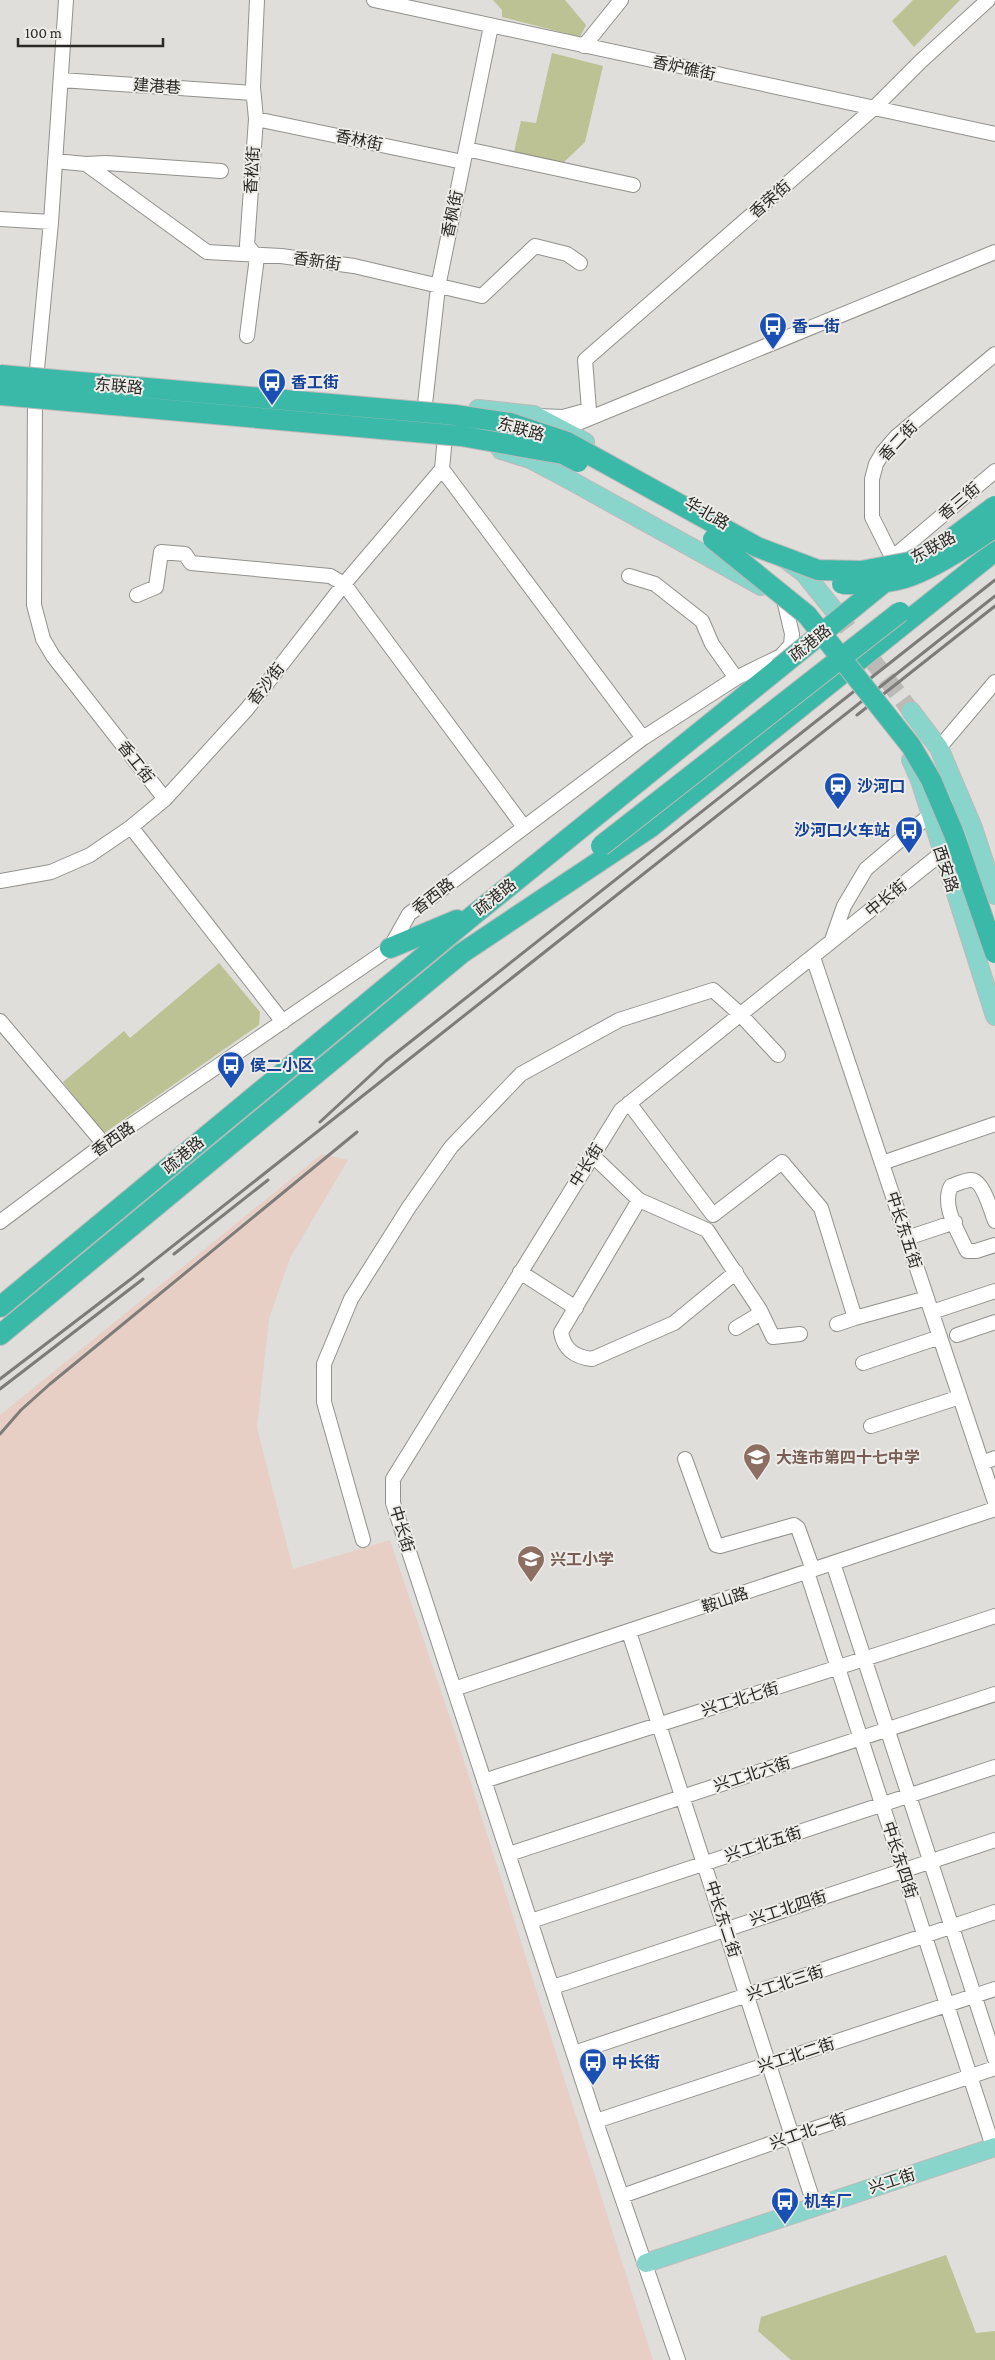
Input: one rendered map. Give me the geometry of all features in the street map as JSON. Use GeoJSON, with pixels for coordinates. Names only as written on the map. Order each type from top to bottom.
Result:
{"type":"FeatureCollection","features":[{"type":"Feature","properties":{"kind":"highway","name":"东联路"},"geometry":{"type":"LineString","coordinates":[[0,375],[455,415],[510,423],[568,442],[757,547],[818,570],[861,570],[910,562],[948,542],[995,506]]}},
{"type":"Feature","properties":{"kind":"highway","name":"东联路"},"geometry":{"type":"LineString","coordinates":[[0,395],[461,436],[562,454],[751,559],[779,570],[825,583],[859,584],[886,582],[911,576],[975,541],[995,527]]}},
{"type":"Feature","properties":{"kind":"highway","name":"疏港路"},"geometry":{"type":"LineString","coordinates":[[0,1306],[476,913],[995,493]]}},
{"type":"Feature","properties":{"kind":"highway"},"geometry":{"type":"LineString","coordinates":[[0,1335],[462,953],[601,846],[995,534]]}},
{"type":"Feature","properties":{"kind":"highway"},"geometry":{"type":"LineString","coordinates":[[713,539],[807,615],[911,746],[931,780],[950,825],[995,953]]}},
{"type":"Feature","properties":{"kind":"highway"},"geometry":{"type":"LineString","coordinates":[[462,953],[651,827],[995,551]]}},
{"type":"Feature","properties":{"kind":"highway"},"geometry":{"type":"LineString","coordinates":[[390,948],[476,913]]}},
{"type":"Feature","properties":{"kind":"main road"},"geometry":{"type":"LineString","coordinates":[[0,365],[534,415]]}},
{"type":"Feature","properties":{"kind":"main road"},"geometry":{"type":"LineString","coordinates":[[0,403],[444,442],[501,450],[530,460],[568,479],[784,600],[812,631]]}},
{"type":"Feature","properties":{"kind":"main road","name":"华北路"},"geometry":{"type":"LineString","coordinates":[[534,415],[775,552],[804,573],[837,614]]}},
{"type":"Feature","properties":{"kind":"main road"},"geometry":{"type":"LineString","coordinates":[[911,711],[939,748],[973,828],[995,895]]}},
{"type":"Feature","properties":{"kind":"main road","name":"西安路"},"geometry":{"type":"LineString","coordinates":[[888,726],[909,756],[924,796],[995,1016]]}},
{"type":"Feature","properties":{"kind":"main road","name":"兴工街"},"geometry":{"type":"LineString","coordinates":[[646,2263],[994,2147]]}},
{"type":"Feature","properties":{"kind":"street","name":"香工街"},"geometry":{"type":"LineString","coordinates":[[66,0],[56,161],[34,406],[34,605],[36,621],[43,639],[53,656],[165,799]]}},
{"type":"Feature","properties":{"kind":"street","name":"香松街"},"geometry":{"type":"LineString","coordinates":[[257,0],[253,92],[256,118],[247,245],[257,257]]}},
{"type":"Feature","properties":{"kind":"street","name":"香炉礁街"},"geometry":{"type":"LineString","coordinates":[[374,0],[995,134]]}},
{"type":"Feature","properties":{"kind":"street"},"geometry":{"type":"LineString","coordinates":[[584,46],[621,0]]}},
{"type":"Feature","properties":{"kind":"street","name":"香荣街"},"geometry":{"type":"LineString","coordinates":[[589,410],[585,360],[874,108],[920,61],[988,0]]}},
{"type":"Feature","properties":{"kind":"street","name":"香枫街"},"geometry":{"type":"LineString","coordinates":[[425,404],[438,287],[491,26]]}},
{"type":"Feature","properties":{"kind":"street","name":"建港巷"},"geometry":{"type":"LineString","coordinates":[[61,80],[253,92]]}},
{"type":"Feature","properties":{"kind":"street","name":"香林街"},"geometry":{"type":"LineString","coordinates":[[256,118],[633,185]]}},
{"type":"Feature","properties":{"kind":"street"},"geometry":{"type":"LineString","coordinates":[[56,161],[86,164],[106,162],[221,171]]}},
{"type":"Feature","properties":{"kind":"street","name":"香新街"},"geometry":{"type":"LineString","coordinates":[[86,164],[207,252],[257,257],[281,256],[354,266],[482,296],[535,246],[567,254],[580,263]]}},
{"type":"Feature","properties":{"kind":"street"},"geometry":{"type":"LineString","coordinates":[[0,219],[51,222]]}},
{"type":"Feature","properties":{"kind":"street"},"geometry":{"type":"LineString","coordinates":[[534,415],[563,417],[589,410],[995,242]]}},
{"type":"Feature","properties":{"kind":"street"},"geometry":{"type":"LineString","coordinates":[[501,450],[516,449],[995,252]]}},
{"type":"Feature","properties":{"kind":"street"},"geometry":{"type":"LineString","coordinates":[[247,336],[257,257]]}},
{"type":"Feature","properties":{"kind":"street","name":"香二街"},"geometry":{"type":"LineString","coordinates":[[892,557],[872,517],[872,479],[876,464],[883,452],[896,438],[995,354]]}},
{"type":"Feature","properties":{"kind":"street"},"geometry":{"type":"LineString","coordinates":[[449,406],[442,469],[643,738]]}},
{"type":"Feature","properties":{"kind":"street","name":"香沙街"},"geometry":{"type":"LineString","coordinates":[[0,881],[51,872],[90,855],[131,827],[165,799],[248,709],[344,584],[442,469]]}},
{"type":"Feature","properties":{"kind":"street","name":"香三街"},"geometry":{"type":"LineString","coordinates":[[837,614],[892,557],[995,471]]}},
{"type":"Feature","properties":{"kind":"street"},"geometry":{"type":"LineString","coordinates":[[137,595],[156,587],[161,552],[185,554],[192,563],[330,576],[344,584],[524,827]]}},
{"type":"Feature","properties":{"kind":"street"},"geometry":{"type":"LineString","coordinates":[[629,576],[655,584],[702,621],[712,644],[736,678]]}},
{"type":"Feature","properties":{"kind":"street","name":"香西路"},"geometry":{"type":"LineString","coordinates":[[0,1222],[104,1144],[390,948],[409,914],[643,738],[736,678],[780,656],[791,645],[791,623],[784,600]]}},
{"type":"Feature","properties":{"kind":"street"},"geometry":{"type":"LineString","coordinates":[[939,748],[995,682]]}},
{"type":"Feature","properties":{"kind":"street"},"geometry":{"type":"LineString","coordinates":[[832,941],[844,906],[866,869],[958,791]]}},
{"type":"Feature","properties":{"kind":"street"},"geometry":{"type":"LineString","coordinates":[[915,828],[924,796]]}},
{"type":"Feature","properties":{"kind":"street"},"geometry":{"type":"LineString","coordinates":[[131,827],[283,1022]]}},
{"type":"Feature","properties":{"kind":"street","name":"中长街"},"geometry":{"type":"LineString","coordinates":[[678,2360],[596,2121],[554,1987],[484,1782],[393,1503],[393,1478],[621,1110],[973,828]]}},
{"type":"Feature","properties":{"kind":"street","name":"中长东五街"},"geometry":{"type":"LineString","coordinates":[[813,957],[960,1397],[988,1460],[995,1502]]}},
{"type":"Feature","properties":{"kind":"street"},"geometry":{"type":"LineString","coordinates":[[363,1540],[324,1402],[324,1364],[351,1299],[408,1207],[452,1147],[521,1074],[619,1020],[713,990],[740,1014],[778,1055]]}},
{"type":"Feature","properties":{"kind":"street"},"geometry":{"type":"LineString","coordinates":[[0,1021],[104,1144]]}},
{"type":"Feature","properties":{"kind":"street"},"geometry":{"type":"LineString","coordinates":[[629,1103],[713,1214],[782,1162],[821,1208],[855,1318]]}},
{"type":"Feature","properties":{"kind":"street"},"geometry":{"type":"LineString","coordinates":[[882,1163],[995,1124]]}},
{"type":"Feature","properties":{"kind":"street"},"geometry":{"type":"LineString","coordinates":[[592,1155],[640,1200],[707,1230],[760,1310],[773,1337],[800,1334]]}},
{"type":"Feature","properties":{"kind":"street"},"geometry":{"type":"LineString","coordinates":[[994,1215],[984,1191],[977,1182],[971,1180],[951,1186],[947,1194],[948,1206],[967,1251],[976,1251],[995,1245]]}},
{"type":"Feature","properties":{"kind":"street"},"geometry":{"type":"LineString","coordinates":[[640,1200],[562,1332],[563,1342],[572,1353],[592,1360],[674,1323],[736,1272]]}},
{"type":"Feature","properties":{"kind":"street"},"geometry":{"type":"LineString","coordinates":[[907,1238],[955,1222]]}},
{"type":"Feature","properties":{"kind":"street"},"geometry":{"type":"LineString","coordinates":[[520,1272],[576,1308]]}},
{"type":"Feature","properties":{"kind":"street"},"geometry":{"type":"LineString","coordinates":[[932,1312],[995,1291]]}},
{"type":"Feature","properties":{"kind":"street"},"geometry":{"type":"LineString","coordinates":[[837,1324],[927,1298]]}},
{"type":"Feature","properties":{"kind":"street"},"geometry":{"type":"LineString","coordinates":[[736,1328],[756,1316],[760,1310]]}},
{"type":"Feature","properties":{"kind":"street"},"geometry":{"type":"LineString","coordinates":[[957,1336],[995,1322]]}},
{"type":"Feature","properties":{"kind":"street"},"geometry":{"type":"LineString","coordinates":[[863,1363],[940,1337]]}},
{"type":"Feature","properties":{"kind":"street"},"geometry":{"type":"LineString","coordinates":[[871,1426],[960,1397]]}},
{"type":"Feature","properties":{"kind":"street","name":"中长东四街"},"geometry":{"type":"LineString","coordinates":[[685,1459],[716,1545],[720,1546],[794,1525],[798,1528],[838,1669],[946,2005],[994,2147]]}},
{"type":"Feature","properties":{"kind":"street","name":"鞍山路"},"geometry":{"type":"LineString","coordinates":[[454,1689],[995,1509]]}},
{"type":"Feature","properties":{"kind":"street","name":"中长东四街"},"geometry":{"type":"LineString","coordinates":[[834,1563],[995,2059]]}},
{"type":"Feature","properties":{"kind":"street","name":"兴工北七街"},"geometry":{"type":"LineString","coordinates":[[484,1782],[659,1724],[866,1660],[995,1616]]}},
{"type":"Feature","properties":{"kind":"street","name":"中长东二街"},"geometry":{"type":"LineString","coordinates":[[630,1632],[815,2207]]}},
{"type":"Feature","properties":{"kind":"street","name":"兴工北六街"},"geometry":{"type":"LineString","coordinates":[[509,1854],[995,1694]]}},
{"type":"Feature","properties":{"kind":"street","name":"兴工北五街"},"geometry":{"type":"LineString","coordinates":[[531,1921],[995,1767]]}},
{"type":"Feature","properties":{"kind":"street","name":"兴工北四街"},"geometry":{"type":"LineString","coordinates":[[554,1987],[726,1928],[995,1840]]}},
{"type":"Feature","properties":{"kind":"street","name":"兴工北三街"},"geometry":{"type":"LineString","coordinates":[[574,2053],[995,1912]]}},
{"type":"Feature","properties":{"kind":"street","name":"兴工北二街"},"geometry":{"type":"LineString","coordinates":[[596,2121],[995,1989]]}},
{"type":"Feature","properties":{"kind":"street","name":"兴工北一街"},"geometry":{"type":"LineString","coordinates":[[622,2196],[792,2136],[995,2068]]}},
{"type":"Feature","properties":{"kind":"shaded area"},"geometry":{"type":"Polygon","coordinates":[[[322,1154],[348,1160],[290,1258],[269,1319],[257,1427],[293,1569],[390,1540],[459,1745],[653,2360],[0,2360],[0,1415],[322,1154]]]}},
{"type":"Feature","properties":{"kind":"green space"},"geometry":{"type":"Polygon","coordinates":[[[493,0],[565,0],[586,25],[580,37],[502,17],[502,10],[493,0]]]}},
{"type":"Feature","properties":{"kind":"green space"},"geometry":{"type":"Polygon","coordinates":[[[913,0],[960,0],[914,47],[892,21],[913,0]]]}},
{"type":"Feature","properties":{"kind":"green space"},"geometry":{"type":"Polygon","coordinates":[[[552,53],[603,66],[585,142],[563,163],[514,152],[521,121],[536,123],[552,53]]]}},
{"type":"Feature","properties":{"kind":"green space"},"geometry":{"type":"Polygon","coordinates":[[[219,963],[260,1012],[259,1025],[103,1134],[63,1082],[124,1031],[130,1038],[219,963]]]}},
{"type":"Feature","properties":{"kind":"green space"},"geometry":{"type":"Polygon","coordinates":[[[946,2255],[976,2333],[995,2331],[995,2360],[791,2360],[758,2331],[761,2317],[946,2255]]]}},
{"type":"Feature","properties":{"kind":"tunnel"},"geometry":{"type":"LineString","coordinates":[[837,614],[911,711]]}},
{"type":"Feature","properties":{"kind":"railway"},"geometry":{"type":"LineString","coordinates":[[320,1122],[386,1061],[995,580]]}},
{"type":"Feature","properties":{"kind":"railway"},"geometry":{"type":"LineString","coordinates":[[0,1379],[131,1279],[995,596]]}},
{"type":"Feature","properties":{"kind":"railway"},"geometry":{"type":"LineString","coordinates":[[857,715],[995,606]]}},
{"type":"Feature","properties":{"kind":"railway"},"geometry":{"type":"LineString","coordinates":[[0,1434],[21,1410],[50,1384],[357,1132]]}},
{"type":"Feature","properties":{"kind":"railway"},"geometry":{"type":"LineString","coordinates":[[174,1254],[268,1180]]}},
{"type":"Feature","properties":{"kind":"railway"},"geometry":{"type":"LineString","coordinates":[[0,1389],[143,1279]]}},
{"type":"Feature","properties":{"kind":"place","name":"香一街"},"geometry":{"type":"Point","coordinates":[773,350]}},
{"type":"Feature","properties":{"kind":"place","name":"香工街"},"geometry":{"type":"Point","coordinates":[272,406]}},
{"type":"Feature","properties":{"kind":"place","name":"沙河口"},"geometry":{"type":"Point","coordinates":[838,810]}},
{"type":"Feature","properties":{"kind":"place","name":"沙河口火车站"},"geometry":{"type":"Point","coordinates":[909,854]}},
{"type":"Feature","properties":{"kind":"place","name":"侯二小区"},"geometry":{"type":"Point","coordinates":[231,1089]}},
{"type":"Feature","properties":{"kind":"place","name":"大连市第四十七中学"},"geometry":{"type":"Point","coordinates":[757,1481]}},
{"type":"Feature","properties":{"kind":"place","name":"兴工小学"},"geometry":{"type":"Point","coordinates":[531,1583]}},
{"type":"Feature","properties":{"kind":"place","name":"中长街"},"geometry":{"type":"Point","coordinates":[593,2086]}},
{"type":"Feature","properties":{"kind":"place","name":"机车厂"},"geometry":{"type":"Point","coordinates":[785,2225]}}]}
